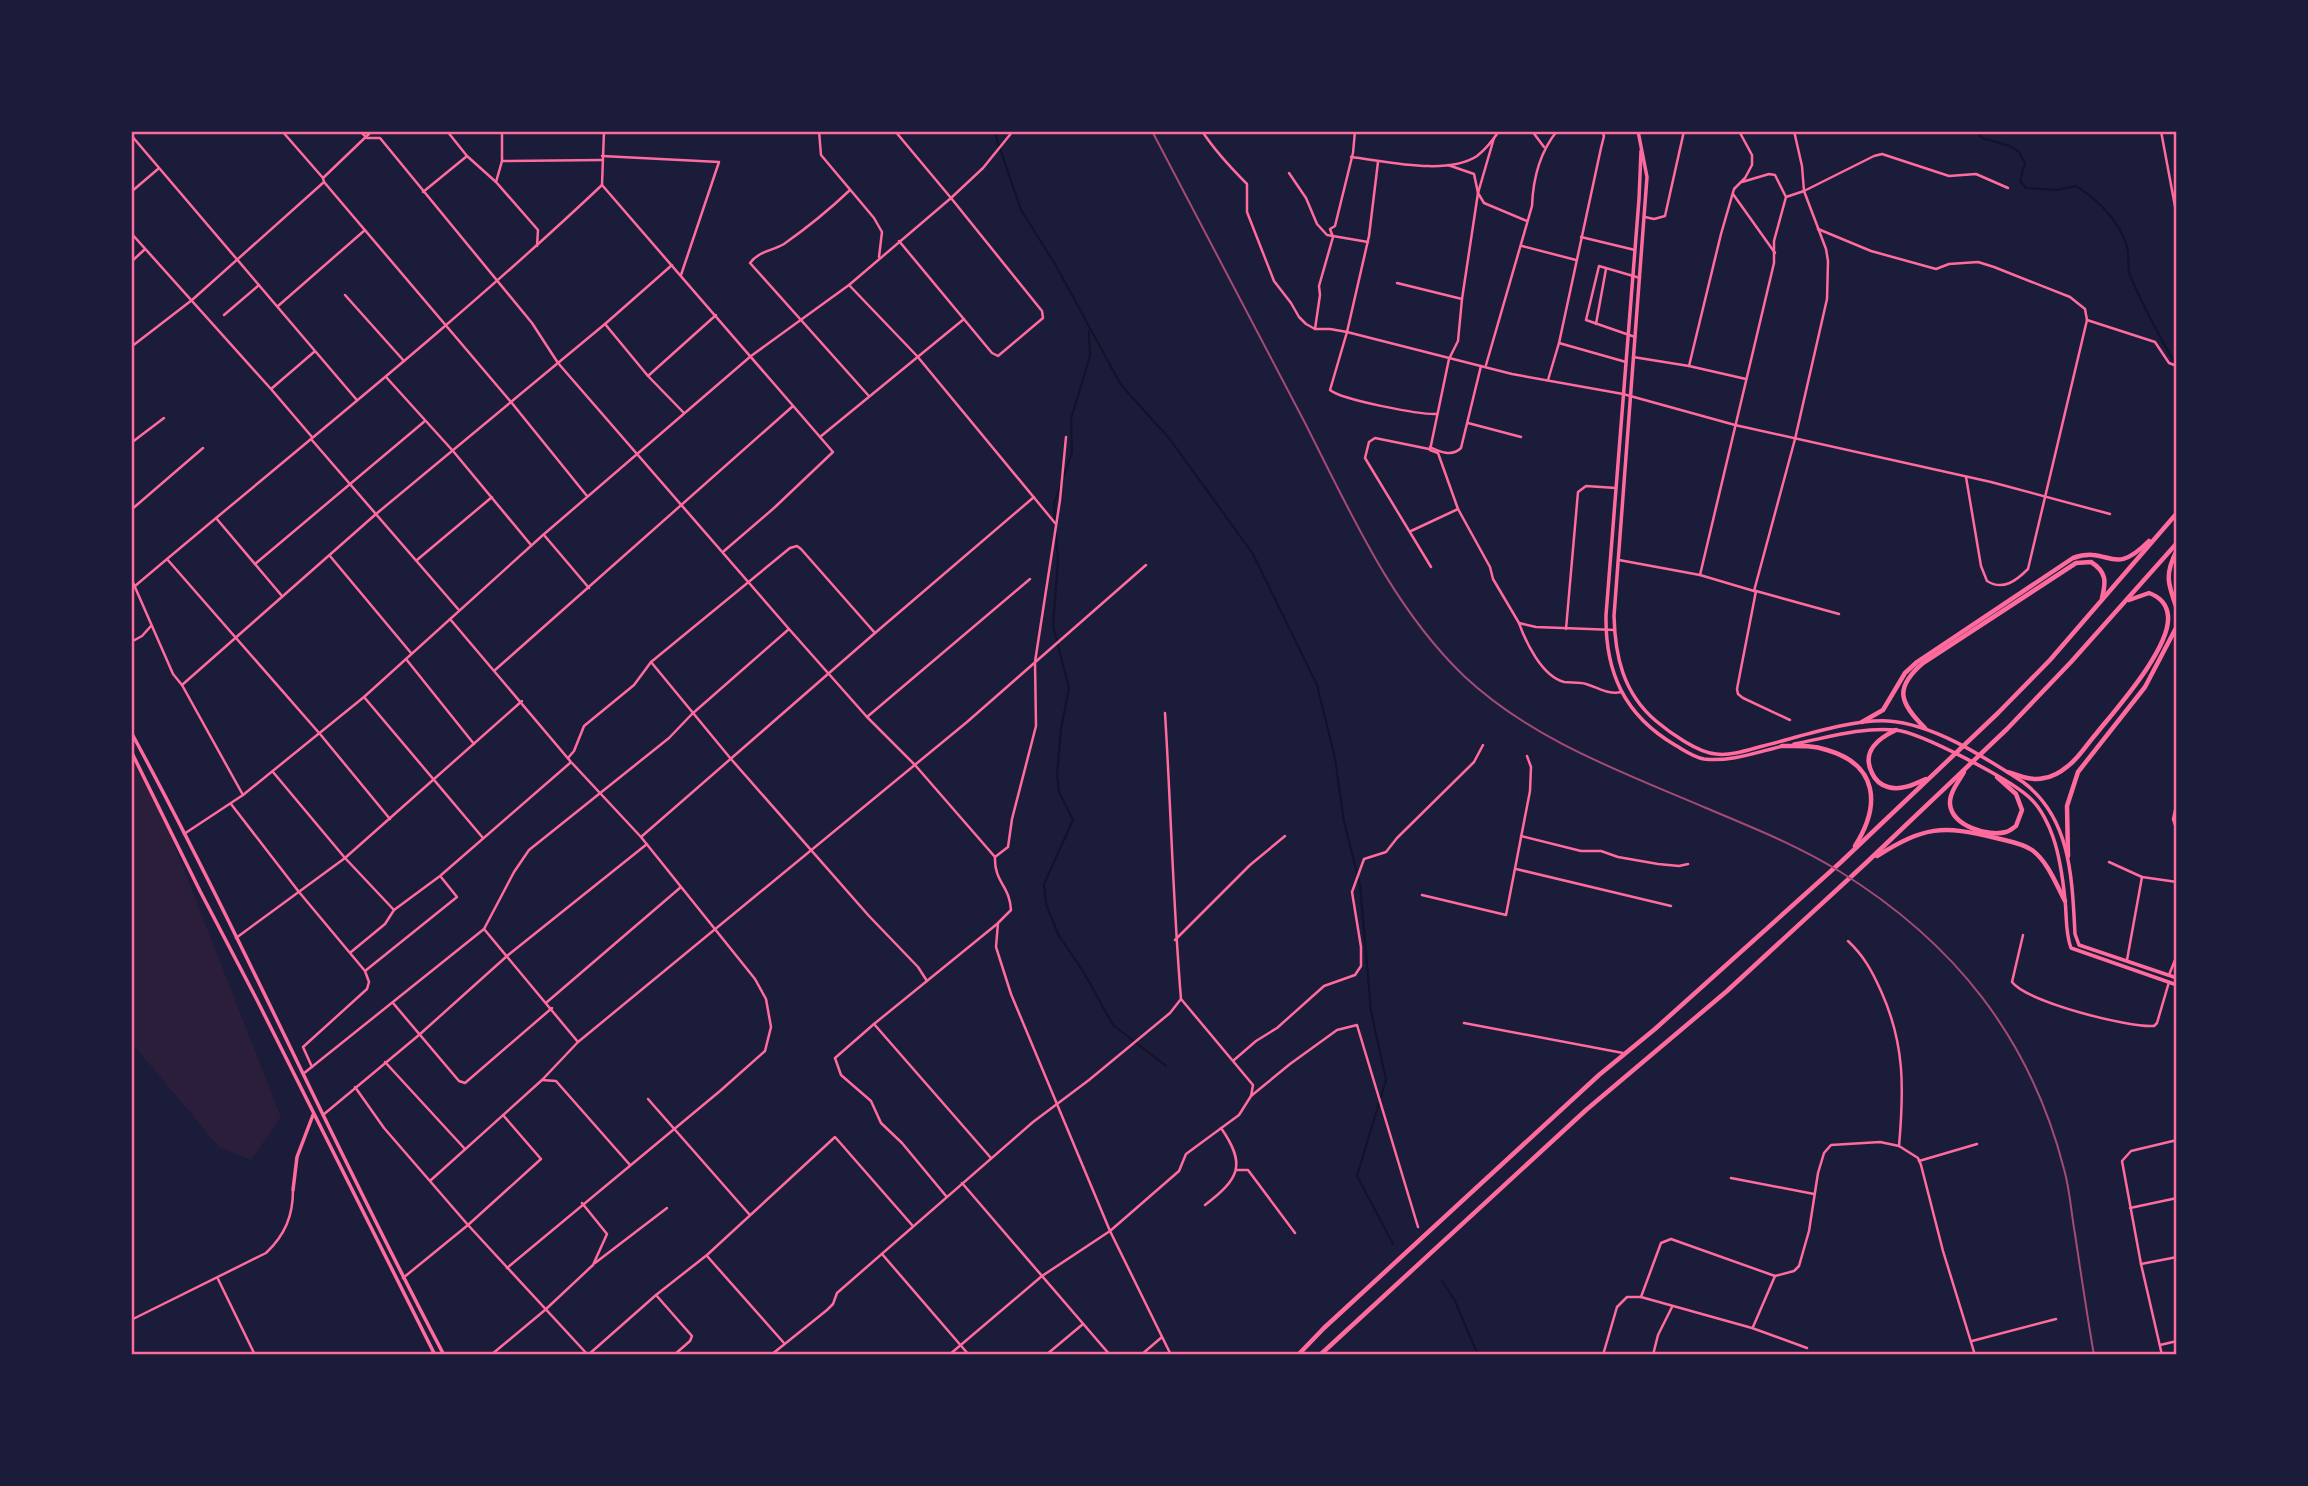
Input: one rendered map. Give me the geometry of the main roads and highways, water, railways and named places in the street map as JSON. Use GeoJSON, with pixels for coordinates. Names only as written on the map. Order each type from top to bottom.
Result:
{"type":"FeatureCollection","features":[{"type":"Feature","properties":{"kind":"highway"},"geometry":{"type":"LineString","coordinates":[[1862,723],[1883,710],[1905,673],[1917,662],[2026,588],[2082,555],[2126,560],[2136,554],[2177,513]]}},
{"type":"Feature","properties":{"kind":"highway"},"geometry":{"type":"LineString","coordinates":[[1298,1355],[1324,1328],[1599,1076],[1841,862],[2007,704],[2172,518]]}},
{"type":"Feature","properties":{"kind":"highway"},"geometry":{"type":"LineString","coordinates":[[1320,1355],[1586,1110],[1727,991],[1966,769],[2071,662],[2177,542]]}},
{"type":"Feature","properties":{"kind":"highway"},"geometry":{"type":"LineString","coordinates":[[2177,550],[2169,565],[2168,579],[2170,594],[2177,609]]}},
{"type":"Feature","properties":{"kind":"highway"},"geometry":{"type":"LineString","coordinates":[[1925,728],[1906,708],[1902,694],[1910,674],[1923,663],[2076,563],[2091,562],[2102,571],[2105,584],[2102,600]]}},
{"type":"Feature","properties":{"kind":"highway"},"geometry":{"type":"LineString","coordinates":[[2007,772],[2034,779],[2046,778],[2070,765],[2138,682],[2156,652],[2169,617],[2165,604],[2149,593],[2125,602]]}},
{"type":"Feature","properties":{"kind":"highway"},"geometry":{"type":"LineString","coordinates":[[2068,856],[2067,806],[2078,772],[2145,687],[2177,626]]}},
{"type":"Feature","properties":{"kind":"highway"},"geometry":{"type":"LineString","coordinates":[[1896,730],[1881,736],[1870,752],[1868,762],[1878,782],[1889,788],[1900,788],[1930,777]]}},
{"type":"Feature","properties":{"kind":"highway"},"geometry":{"type":"LineString","coordinates":[[1782,746],[1826,749],[1845,757],[1866,775],[1870,789],[1869,818],[1850,853]]}},
{"type":"Feature","properties":{"kind":"highway"},"geometry":{"type":"LineString","coordinates":[[1966,769],[1952,792],[1950,803],[1953,812],[1963,824],[1974,829],[2006,832],[2016,826],[2022,810],[2016,794],[1994,775]]}},
{"type":"Feature","properties":{"kind":"highway"},"geometry":{"type":"LineString","coordinates":[[1867,862],[1919,833],[1941,829],[1964,830],[2016,843],[2032,850],[2046,866],[2065,901]]}},
{"type":"Feature","properties":{"kind":"main road"},"geometry":{"type":"LineString","coordinates":[[1638,131],[1647,177],[1615,631],[1620,667],[1637,702],[1664,727],[1683,740],[1713,754],[1737,752],[1862,723],[1901,722],[1925,728],[1945,738],[2007,772],[2034,790],[2050,808],[2068,856],[2075,934],[2079,945],[2177,978]]}},
{"type":"Feature","properties":{"kind":"main road"},"geometry":{"type":"LineString","coordinates":[[1641,142],[1606,631],[1609,658],[1630,707],[1647,725],[1699,758],[1729,759],[1874,729],[1896,730],[1939,745],[2032,799],[2040,810],[2053,836],[2065,901],[2066,934],[2071,948],[2177,985]]}},
{"type":"Feature","properties":{"kind":"main road"},"geometry":{"type":"LineString","coordinates":[[131,732],[444,1355]]}},
{"type":"Feature","properties":{"kind":"main road"},"geometry":{"type":"LineString","coordinates":[[131,751],[435,1355]]}},
{"type":"Feature","properties":{"kind":"main road"},"geometry":{"type":"LineString","coordinates":[[293,1189],[296,1157],[313,1115]]}},
{"type":"Feature","properties":{"kind":"waterway"},"geometry":{"type":"LineString","coordinates":[[994,131],[1021,210],[1055,264],[1121,385],[1169,438],[1253,554],[1317,685],[1335,758],[1344,822],[1360,885],[1371,1011],[1386,1080],[1381,1097]]}},
{"type":"Feature","properties":{"kind":"waterway"},"geometry":{"type":"LineString","coordinates":[[1976,131],[1982,138],[2010,146],[2019,152],[2025,163],[2020,181],[2026,188],[2057,190],[2076,186],[2107,212],[2124,237],[2131,278],[2176,365]]}},
{"type":"Feature","properties":{"kind":"waterway"},"geometry":{"type":"LineString","coordinates":[[1064,476],[1072,452],[1071,419],[1090,356],[1089,332]]}},
{"type":"Feature","properties":{"kind":"waterway"},"geometry":{"type":"LineString","coordinates":[[1055,520],[1054,503],[1061,485]]}},
{"type":"Feature","properties":{"kind":"waterway"},"geometry":{"type":"LineString","coordinates":[[1056,533],[1058,561],[1053,626],[1069,688],[1061,729],[1057,775],[1059,792],[1073,820],[1044,884],[1046,904],[1059,936],[1083,971],[1113,1025],[1166,1066]]}},
{"type":"Feature","properties":{"kind":"waterway"},"geometry":{"type":"LineString","coordinates":[[1379,1103],[1357,1176],[1393,1244]]}},
{"type":"Feature","properties":{"kind":"waterway"},"geometry":{"type":"LineString","coordinates":[[1442,1281],[1454,1299],[1478,1355]]}},
{"type":"Feature","properties":{"kind":"railway"},"geometry":{"type":"LineString","coordinates":[[1152,131],[1373,555],[1393,588],[1438,649],[1490,699],[1548,736],[1642,781],[1774,837],[1839,871],[1918,929],[1952,962],[1982,997],[2008,1035],[2031,1077],[2049,1121],[2068,1185],[2094,1355]]}}]}
